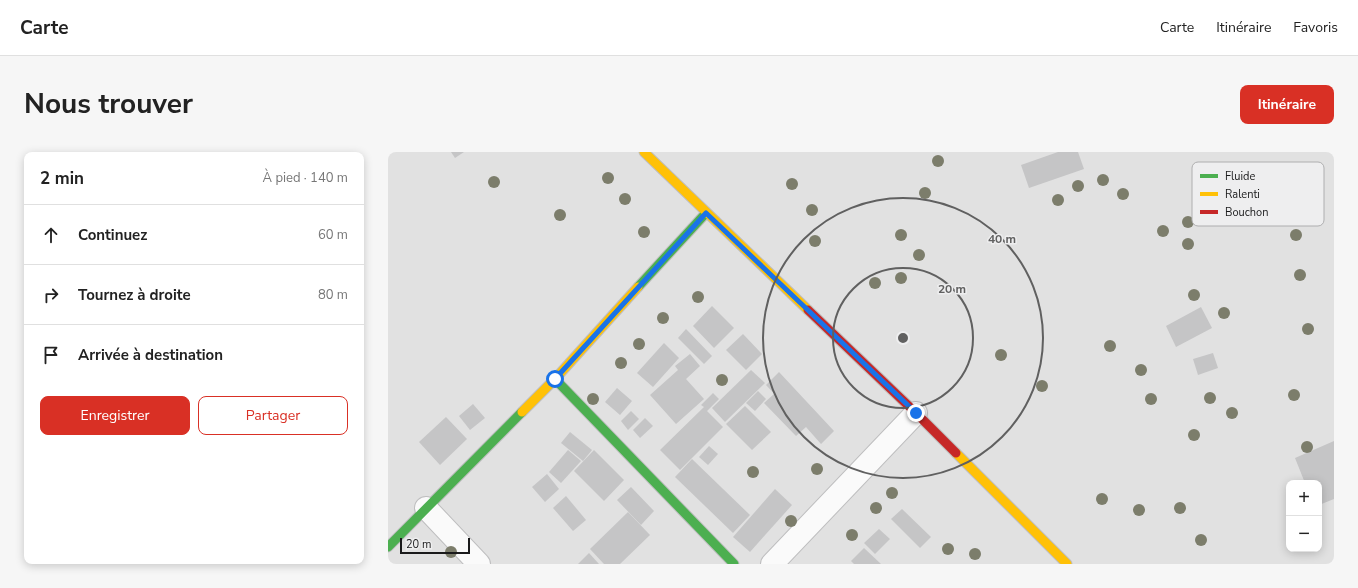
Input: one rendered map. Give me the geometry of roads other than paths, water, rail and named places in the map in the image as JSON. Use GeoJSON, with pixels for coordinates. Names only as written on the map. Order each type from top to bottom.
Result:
{"type":"FeatureCollection","features":[{"type":"Feature","properties":{"kind":"street"},"geometry":{"type":"LineString","coordinates":[[644,152],[916,413],[1068,564]]}},
{"type":"Feature","properties":{"kind":"street"},"geometry":{"type":"LineString","coordinates":[[388,547],[555,379],[706,213]]}},
{"type":"Feature","properties":{"kind":"street"},"geometry":{"type":"LineString","coordinates":[[555,379],[734,564]]}},
{"type":"Feature","properties":{"kind":"street"},"geometry":{"type":"LineString","coordinates":[[772,564],[916,413]]}},
{"type":"Feature","properties":{"kind":"street"},"geometry":{"type":"LineString","coordinates":[[426,508],[479,564]]}}]}
